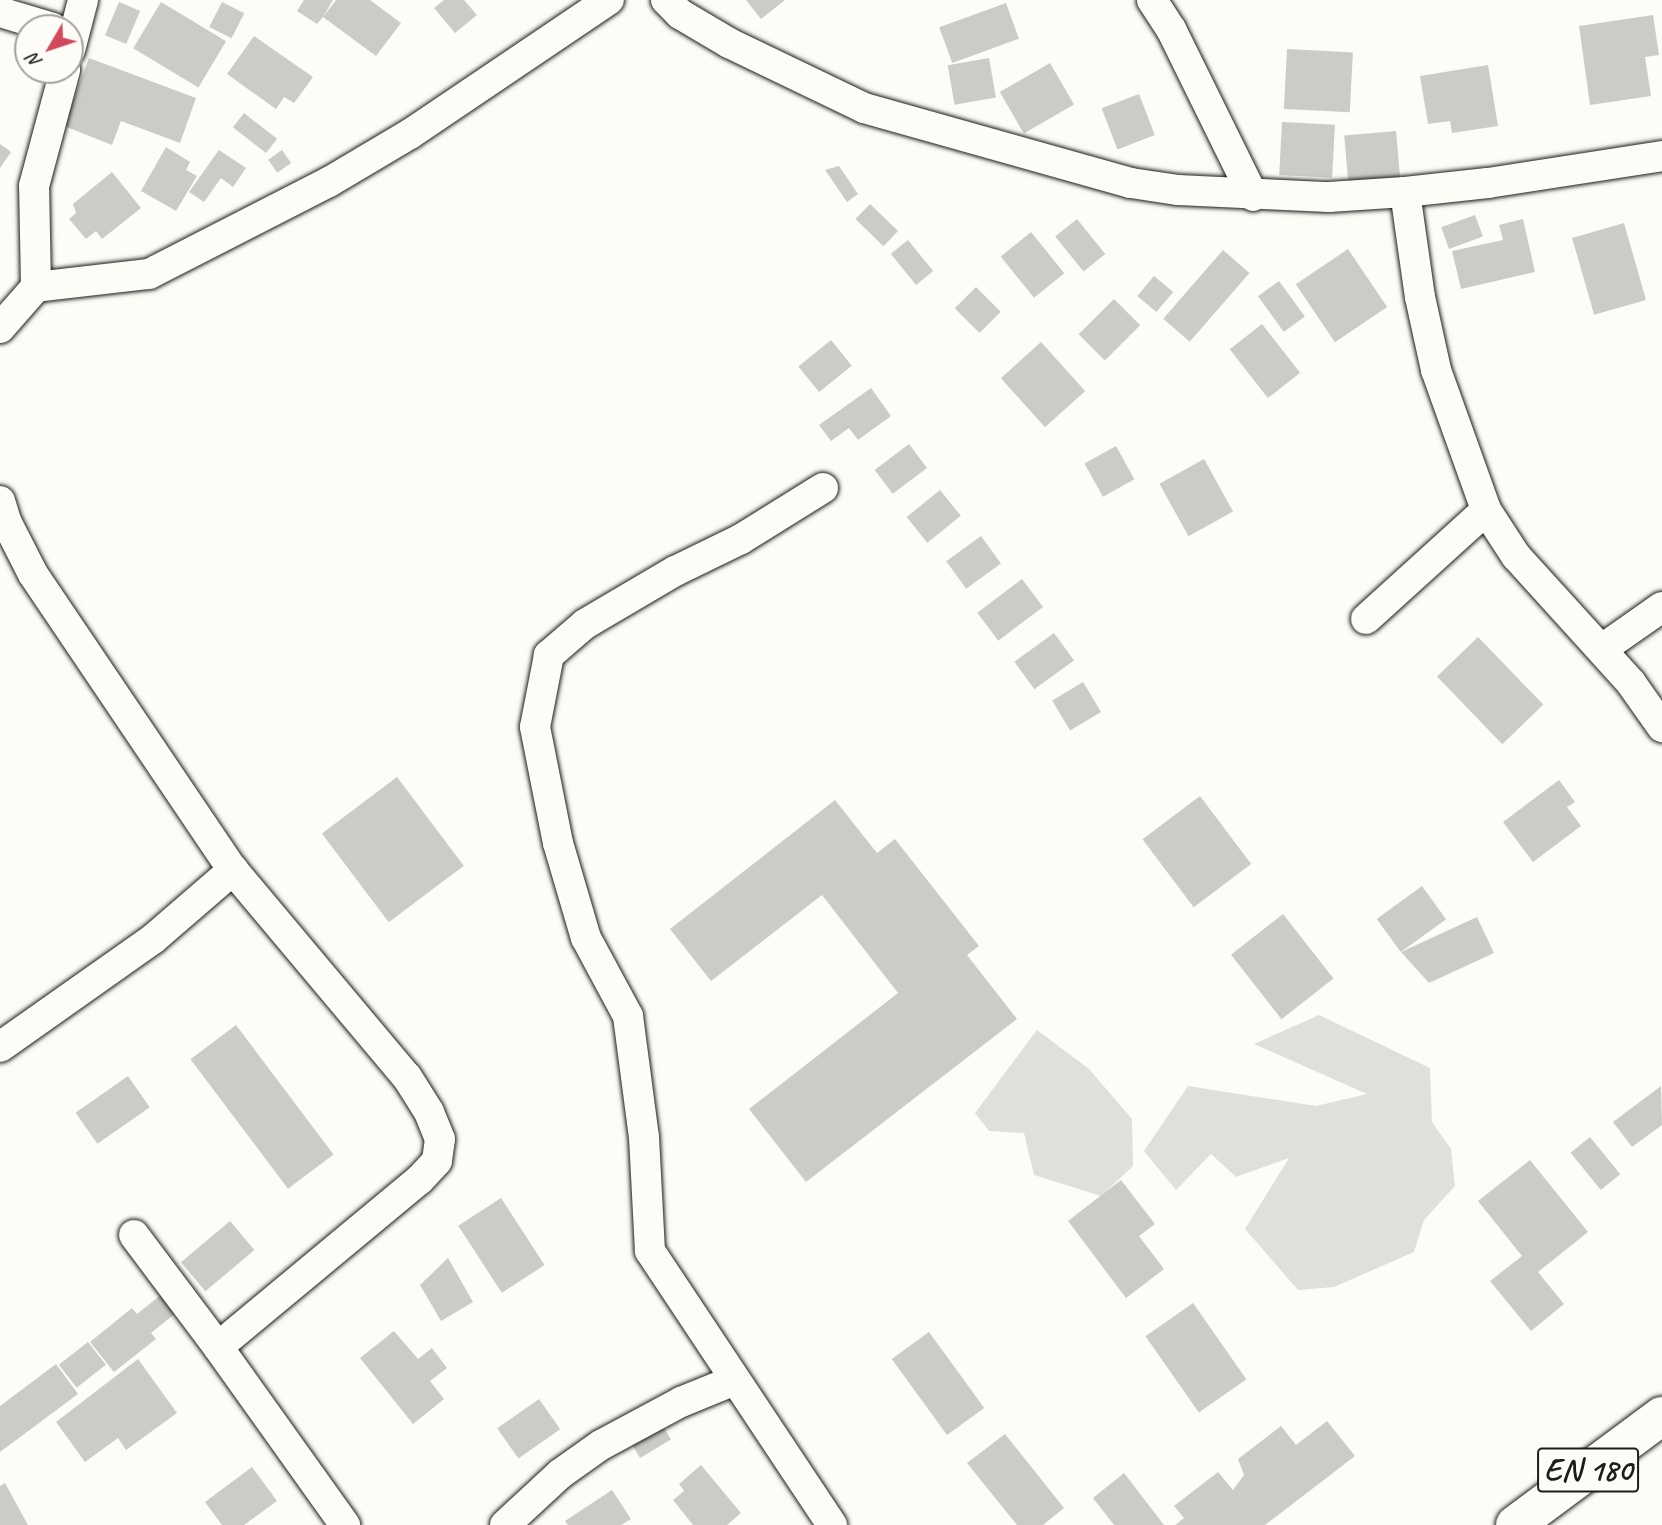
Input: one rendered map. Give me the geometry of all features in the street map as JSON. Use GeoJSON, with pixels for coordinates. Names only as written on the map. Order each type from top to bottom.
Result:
{"type":"FeatureCollection","features":[{"type":"Feature","properties":{"kind":"main road","name":"EN 180"},"geometry":{"type":"LineString","coordinates":[[1514,1525],[1662,1416]]}},
{"type":"Feature","properties":{"kind":"street"},"geometry":{"type":"LineString","coordinates":[[0,328],[36,287],[149,274],[329,182],[410,134],[609,0]]}},
{"type":"Feature","properties":{"kind":"street"},"geometry":{"type":"LineString","coordinates":[[666,0],[680,13],[729,43],[864,108],[1131,183],[1253,196],[1329,197],[1488,183],[1662,156]]}},
{"type":"Feature","properties":{"kind":"street"},"geometry":{"type":"LineString","coordinates":[[1152,0],[1171,29],[1253,196]]}},
{"type":"Feature","properties":{"kind":"street"},"geometry":{"type":"LineString","coordinates":[[36,287],[34,186],[61,84]]}},
{"type":"Feature","properties":{"kind":"street"},"geometry":{"type":"LineString","coordinates":[[1405,192],[1420,297],[1436,370],[1486,510],[1516,556],[1602,649],[1631,683],[1662,727]]}},
{"type":"Feature","properties":{"kind":"street"},"geometry":{"type":"LineString","coordinates":[[823,488],[741,539],[675,571],[584,624],[549,655],[535,727],[558,843],[586,938],[628,1016],[644,1137],[650,1251],[832,1525]]}},
{"type":"Feature","properties":{"kind":"street"},"geometry":{"type":"LineString","coordinates":[[0,501],[6,521],[33,575],[233,870],[407,1077],[429,1112],[440,1139],[437,1161],[419,1180],[218,1347]]}},
{"type":"Feature","properties":{"kind":"street"},"geometry":{"type":"LineString","coordinates":[[1366,619],[1486,510]]}},
{"type":"Feature","properties":{"kind":"street"},"geometry":{"type":"LineString","coordinates":[[1602,649],[1662,607]]}},
{"type":"Feature","properties":{"kind":"street"},"geometry":{"type":"LineString","coordinates":[[0,1047],[153,939],[233,870]]}},
{"type":"Feature","properties":{"kind":"street"},"geometry":{"type":"LineString","coordinates":[[134,1235],[345,1525]]}},
{"type":"Feature","properties":{"kind":"street"},"geometry":{"type":"LineString","coordinates":[[505,1525],[560,1474],[601,1445],[681,1402],[735,1380]]}},
{"type":"Feature","properties":{"kind":"shaded area"},"geometry":{"type":"Polygon","coordinates":[[[1319,1015],[1430,1068],[1432,1122],[1451,1149],[1455,1186],[1424,1220],[1414,1252],[1334,1287],[1298,1290],[1245,1229],[1289,1158],[1236,1177],[1211,1154],[1176,1190],[1144,1151],[1188,1086],[1316,1106],[1367,1094],[1254,1044],[1319,1015]]]}},
{"type":"Feature","properties":{"kind":"shaded area"},"geometry":{"type":"Polygon","coordinates":[[[1037,1030],[1089,1069],[1132,1119],[1133,1166],[1101,1196],[1034,1175],[1024,1133],[989,1131],[975,1113],[1037,1030]]]}},
{"type":"Feature","properties":{"kind":"building"},"geometry":{"type":"Polygon","coordinates":[[[304,0],[333,0],[317,24],[297,11],[304,0]]]}},
{"type":"Feature","properties":{"kind":"building"},"geometry":{"type":"Polygon","coordinates":[[[336,0],[370,0],[401,23],[376,56],[323,17],[336,0]]]}},
{"type":"Feature","properties":{"kind":"building"},"geometry":{"type":"Polygon","coordinates":[[[444,0],[464,0],[477,15],[455,33],[434,8],[444,0]]]}},
{"type":"Feature","properties":{"kind":"building"},"geometry":{"type":"Polygon","coordinates":[[[746,0],[785,0],[761,19],[746,0]]]}},
{"type":"Feature","properties":{"kind":"building"},"geometry":{"type":"Polygon","coordinates":[[[119,2],[140,11],[126,44],[105,35],[119,2]]]}},
{"type":"Feature","properties":{"kind":"building"},"geometry":{"type":"Polygon","coordinates":[[[161,2],[226,41],[198,87],[133,48],[161,2]]]}},
{"type":"Feature","properties":{"kind":"building"},"geometry":{"type":"Polygon","coordinates":[[[222,2],[244,13],[232,38],[209,27],[222,2]]]}},
{"type":"Feature","properties":{"kind":"building"},"geometry":{"type":"Polygon","coordinates":[[[1006,3],[1019,39],[952,63],[939,27],[1006,3]]]}},
{"type":"Feature","properties":{"kind":"building"},"geometry":{"type":"Polygon","coordinates":[[[1653,15],[1659,55],[1645,57],[1651,96],[1590,105],[1579,26],[1653,15]]]}},
{"type":"Feature","properties":{"kind":"building"},"geometry":{"type":"Polygon","coordinates":[[[254,36],[313,77],[294,103],[284,97],[276,109],[227,74],[254,36]]]}},
{"type":"Feature","properties":{"kind":"building"},"geometry":{"type":"Polygon","coordinates":[[[1287,49],[1353,52],[1350,112],[1284,109],[1287,49]]]}},
{"type":"Feature","properties":{"kind":"building"},"geometry":{"type":"Polygon","coordinates":[[[89,58],[196,98],[180,143],[121,121],[112,145],[64,126],[79,84],[84,84],[84,72],[89,58]]]}},
{"type":"Feature","properties":{"kind":"building"},"geometry":{"type":"Polygon","coordinates":[[[989,58],[996,97],[955,105],[948,65],[989,58]]]}},
{"type":"Feature","properties":{"kind":"building"},"geometry":{"type":"Polygon","coordinates":[[[1050,63],[1074,105],[1024,134],[1000,92],[1050,63]]]}},
{"type":"Feature","properties":{"kind":"building"},"geometry":{"type":"Polygon","coordinates":[[[1488,65],[1498,126],[1452,133],[1450,121],[1428,124],[1420,76],[1488,65]]]}},
{"type":"Feature","properties":{"kind":"building"},"geometry":{"type":"Polygon","coordinates":[[[1139,94],[1155,135],[1117,149],[1102,108],[1139,94]]]}},
{"type":"Feature","properties":{"kind":"building"},"geometry":{"type":"Polygon","coordinates":[[[244,113],[277,139],[266,153],[233,127],[244,113]]]}},
{"type":"Feature","properties":{"kind":"building"},"geometry":{"type":"Polygon","coordinates":[[[1282,122],[1335,125],[1332,178],[1279,175],[1282,122]]]}},
{"type":"Feature","properties":{"kind":"building"},"geometry":{"type":"Polygon","coordinates":[[[1396,131],[1400,177],[1348,181],[1344,136],[1396,131]]]}},
{"type":"Feature","properties":{"kind":"building"},"geometry":{"type":"Polygon","coordinates":[[[0,144],[11,152],[0,168],[0,144]]]}},
{"type":"Feature","properties":{"kind":"building"},"geometry":{"type":"Polygon","coordinates":[[[166,147],[190,162],[186,170],[197,176],[176,211],[141,191],[166,147]]]}},
{"type":"Feature","properties":{"kind":"building"},"geometry":{"type":"Polygon","coordinates":[[[219,150],[246,168],[233,187],[221,178],[204,202],[189,192],[219,150]]]}},
{"type":"Feature","properties":{"kind":"building"},"geometry":{"type":"Polygon","coordinates":[[[282,150],[291,163],[277,173],[268,160],[282,150]]]}},
{"type":"Feature","properties":{"kind":"building"},"geometry":{"type":"Polygon","coordinates":[[[839,166],[858,194],[847,202],[825,170],[839,166]]]}},
{"type":"Feature","properties":{"kind":"building"},"geometry":{"type":"Polygon","coordinates":[[[112,172],[141,208],[102,239],[96,231],[86,239],[69,219],[76,213],[73,204],[112,172]]]}},
{"type":"Feature","properties":{"kind":"building"},"geometry":{"type":"Polygon","coordinates":[[[870,204],[898,231],[883,246],[855,219],[870,204]]]}},
{"type":"Feature","properties":{"kind":"building"},"geometry":{"type":"Polygon","coordinates":[[[1475,215],[1483,237],[1449,249],[1441,227],[1475,215]]]}},
{"type":"Feature","properties":{"kind":"building"},"geometry":{"type":"Polygon","coordinates":[[[1077,219],[1105,254],[1084,272],[1055,237],[1077,219]]]}},
{"type":"Feature","properties":{"kind":"building"},"geometry":{"type":"Polygon","coordinates":[[[1523,219],[1535,272],[1461,289],[1452,251],[1503,240],[1499,225],[1523,219]]]}},
{"type":"Feature","properties":{"kind":"building"},"geometry":{"type":"Polygon","coordinates":[[[1624,223],[1646,300],[1594,315],[1572,238],[1624,223]]]}},
{"type":"Feature","properties":{"kind":"building"},"geometry":{"type":"Polygon","coordinates":[[[1031,232],[1064,273],[1034,298],[1001,257],[1031,232]]]}},
{"type":"Feature","properties":{"kind":"building"},"geometry":{"type":"Polygon","coordinates":[[[908,240],[933,271],[916,285],[891,254],[908,240]]]}},
{"type":"Feature","properties":{"kind":"building"},"geometry":{"type":"Polygon","coordinates":[[[1348,249],[1387,307],[1335,342],[1296,284],[1348,249]]]}},
{"type":"Feature","properties":{"kind":"building"},"geometry":{"type":"Polygon","coordinates":[[[1223,250],[1249,273],[1190,342],[1163,319],[1223,250]]]}},
{"type":"Feature","properties":{"kind":"building"},"geometry":{"type":"Polygon","coordinates":[[[1154,276],[1173,292],[1156,312],[1137,296],[1154,276]]]}},
{"type":"Feature","properties":{"kind":"building"},"geometry":{"type":"Polygon","coordinates":[[[1279,281],[1305,317],[1284,332],[1258,296],[1279,281]]]}},
{"type":"Feature","properties":{"kind":"building"},"geometry":{"type":"Polygon","coordinates":[[[976,287],[1001,312],[980,333],[955,308],[976,287]]]}},
{"type":"Feature","properties":{"kind":"building"},"geometry":{"type":"Polygon","coordinates":[[[1114,299],[1140,325],[1105,361],[1079,334],[1114,299]]]}},
{"type":"Feature","properties":{"kind":"building"},"geometry":{"type":"Polygon","coordinates":[[[1262,324],[1300,373],[1268,398],[1230,349],[1262,324]]]}},
{"type":"Feature","properties":{"kind":"building"},"geometry":{"type":"Polygon","coordinates":[[[831,340],[852,366],[819,392],[798,366],[831,340]]]}},
{"type":"Feature","properties":{"kind":"building"},"geometry":{"type":"Polygon","coordinates":[[[1041,342],[1085,391],[1045,427],[1001,378],[1041,342]]]}},
{"type":"Feature","properties":{"kind":"building"},"geometry":{"type":"Polygon","coordinates":[[[871,388],[891,416],[858,440],[849,428],[831,441],[819,425],[871,388]]]}},
{"type":"Feature","properties":{"kind":"building"},"geometry":{"type":"Polygon","coordinates":[[[909,444],[927,468],[893,494],[875,470],[909,444]]]}},
{"type":"Feature","properties":{"kind":"building"},"geometry":{"type":"Polygon","coordinates":[[[1116,446],[1134,479],[1103,497],[1085,463],[1116,446]]]}},
{"type":"Feature","properties":{"kind":"building"},"geometry":{"type":"Polygon","coordinates":[[[1204,459],[1233,511],[1188,536],[1159,484],[1204,459]]]}},
{"type":"Feature","properties":{"kind":"building"},"geometry":{"type":"Polygon","coordinates":[[[940,490],[961,516],[927,543],[907,517],[940,490]]]}},
{"type":"Feature","properties":{"kind":"building"},"geometry":{"type":"Polygon","coordinates":[[[981,536],[1001,564],[966,589],[946,561],[981,536]]]}},
{"type":"Feature","properties":{"kind":"building"},"geometry":{"type":"Polygon","coordinates":[[[1022,579],[1043,607],[998,641],[977,613],[1022,579]]]}},
{"type":"Feature","properties":{"kind":"building"},"geometry":{"type":"Polygon","coordinates":[[[1054,633],[1074,661],[1034,689],[1014,662],[1054,633]]]}},
{"type":"Feature","properties":{"kind":"building"},"geometry":{"type":"Polygon","coordinates":[[[1478,637],[1543,705],[1502,744],[1437,677],[1478,637]]]}},
{"type":"Feature","properties":{"kind":"building"},"geometry":{"type":"Polygon","coordinates":[[[1083,682],[1101,712],[1070,731],[1052,701],[1083,682]]]}},
{"type":"Feature","properties":{"kind":"building"},"geometry":{"type":"Polygon","coordinates":[[[397,777],[464,866],[389,922],[322,834],[397,777]]]}},
{"type":"Feature","properties":{"kind":"building"},"geometry":{"type":"Polygon","coordinates":[[[1559,780],[1575,802],[1567,807],[1581,826],[1533,862],[1503,822],[1559,780]]]}},
{"type":"Feature","properties":{"kind":"building"},"geometry":{"type":"Polygon","coordinates":[[[1200,796],[1251,864],[1194,907],[1142,839],[1200,796]]]}},
{"type":"Feature","properties":{"kind":"building"},"geometry":{"type":"Polygon","coordinates":[[[835,800],[877,853],[895,839],[979,946],[967,955],[1017,1019],[806,1182],[749,1109],[898,993],[822,895],[711,981],[670,929],[835,800]]]}},
{"type":"Feature","properties":{"kind":"building"},"geometry":{"type":"Polygon","coordinates":[[[1422,886],[1446,919],[1401,952],[1377,919],[1422,886]]]}},
{"type":"Feature","properties":{"kind":"building"},"geometry":{"type":"Polygon","coordinates":[[[1283,914],[1333,979],[1281,1019],[1231,955],[1283,914]]]}},
{"type":"Feature","properties":{"kind":"building"},"geometry":{"type":"Polygon","coordinates":[[[1477,917],[1494,953],[1429,983],[1401,952],[1477,917]]]}},
{"type":"Feature","properties":{"kind":"building"},"geometry":{"type":"Polygon","coordinates":[[[236,1025],[333,1154],[288,1189],[190,1059],[236,1025]]]}},
{"type":"Feature","properties":{"kind":"building"},"geometry":{"type":"Polygon","coordinates":[[[128,1076],[150,1107],[97,1144],[76,1113],[128,1076]]]}},
{"type":"Feature","properties":{"kind":"building"},"geometry":{"type":"Polygon","coordinates":[[[1661,1086],[1662,1125],[1632,1147],[1613,1122],[1661,1086]]]}},
{"type":"Feature","properties":{"kind":"building"},"geometry":{"type":"Polygon","coordinates":[[[1590,1137],[1620,1174],[1601,1190],[1571,1153],[1590,1137]]]}},
{"type":"Feature","properties":{"kind":"building"},"geometry":{"type":"Polygon","coordinates":[[[1530,1160],[1588,1232],[1538,1272],[1564,1304],[1531,1331],[1490,1281],[1522,1256],[1478,1201],[1530,1160]]]}},
{"type":"Feature","properties":{"kind":"building"},"geometry":{"type":"Polygon","coordinates":[[[1121,1180],[1155,1224],[1139,1236],[1164,1269],[1126,1298],[1068,1221],[1121,1180]]]}},
{"type":"Feature","properties":{"kind":"building"},"geometry":{"type":"Polygon","coordinates":[[[501,1198],[545,1265],[502,1293],[458,1226],[501,1198]]]}},
{"type":"Feature","properties":{"kind":"building"},"geometry":{"type":"Polygon","coordinates":[[[230,1221],[254,1250],[205,1291],[181,1262],[230,1221]]]}},
{"type":"Feature","properties":{"kind":"building"},"geometry":{"type":"Polygon","coordinates":[[[448,1258],[473,1302],[441,1321],[420,1285],[448,1258]]]}},
{"type":"Feature","properties":{"kind":"building"},"geometry":{"type":"Polygon","coordinates":[[[162,1294],[176,1313],[151,1333],[156,1339],[114,1372],[90,1342],[132,1308],[137,1314],[162,1294]]]}},
{"type":"Feature","properties":{"kind":"building"},"geometry":{"type":"Polygon","coordinates":[[[1193,1303],[1246,1379],[1199,1412],[1145,1336],[1193,1303]]]}},
{"type":"Feature","properties":{"kind":"building"},"geometry":{"type":"Polygon","coordinates":[[[394,1331],[418,1359],[432,1348],[447,1368],[430,1381],[444,1399],[413,1424],[360,1358],[394,1331]]]}},
{"type":"Feature","properties":{"kind":"building"},"geometry":{"type":"Polygon","coordinates":[[[929,1332],[984,1408],[947,1435],[892,1359],[929,1332]]]}},
{"type":"Feature","properties":{"kind":"building"},"geometry":{"type":"Polygon","coordinates":[[[88,1342],[106,1365],[77,1388],[59,1365],[88,1342]]]}},
{"type":"Feature","properties":{"kind":"building"},"geometry":{"type":"Polygon","coordinates":[[[138,1359],[177,1413],[126,1450],[118,1438],[85,1462],[56,1422],[138,1359]]]}},
{"type":"Feature","properties":{"kind":"building"},"geometry":{"type":"Polygon","coordinates":[[[56,1364],[78,1394],[0,1452],[0,1406],[56,1364]]]}},
{"type":"Feature","properties":{"kind":"building"},"geometry":{"type":"Polygon","coordinates":[[[539,1399],[560,1429],[518,1459],[497,1428],[539,1399]]]}},
{"type":"Feature","properties":{"kind":"building"},"geometry":{"type":"Polygon","coordinates":[[[655,1413],[671,1440],[640,1458],[624,1432],[655,1413]]]}},
{"type":"Feature","properties":{"kind":"building"},"geometry":{"type":"Polygon","coordinates":[[[1327,1421],[1355,1456],[1265,1525],[1175,1525],[1184,1518],[1174,1506],[1218,1472],[1233,1490],[1244,1475],[1238,1459],[1281,1426],[1296,1445],[1327,1421]]]}},
{"type":"Feature","properties":{"kind":"building"},"geometry":{"type":"Polygon","coordinates":[[[1005,1434],[1064,1508],[1043,1525],[1017,1525],[967,1463],[1005,1434]]]}},
{"type":"Feature","properties":{"kind":"building"},"geometry":{"type":"Polygon","coordinates":[[[701,1465],[741,1513],[727,1525],[693,1525],[673,1500],[684,1491],[679,1484],[701,1465]]]}},
{"type":"Feature","properties":{"kind":"building"},"geometry":{"type":"Polygon","coordinates":[[[252,1467],[277,1501],[244,1525],[222,1525],[205,1502],[252,1467]]]}},
{"type":"Feature","properties":{"kind":"building"},"geometry":{"type":"Polygon","coordinates":[[[1124,1473],[1164,1525],[1114,1525],[1093,1498],[1124,1473]]]}},
{"type":"Feature","properties":{"kind":"building"},"geometry":{"type":"Polygon","coordinates":[[[5,1483],[28,1525],[0,1525],[0,1486],[5,1483]]]}},
{"type":"Feature","properties":{"kind":"building"},"geometry":{"type":"Polygon","coordinates":[[[612,1490],[631,1519],[621,1525],[568,1525],[565,1521],[612,1490]]]}}]}
